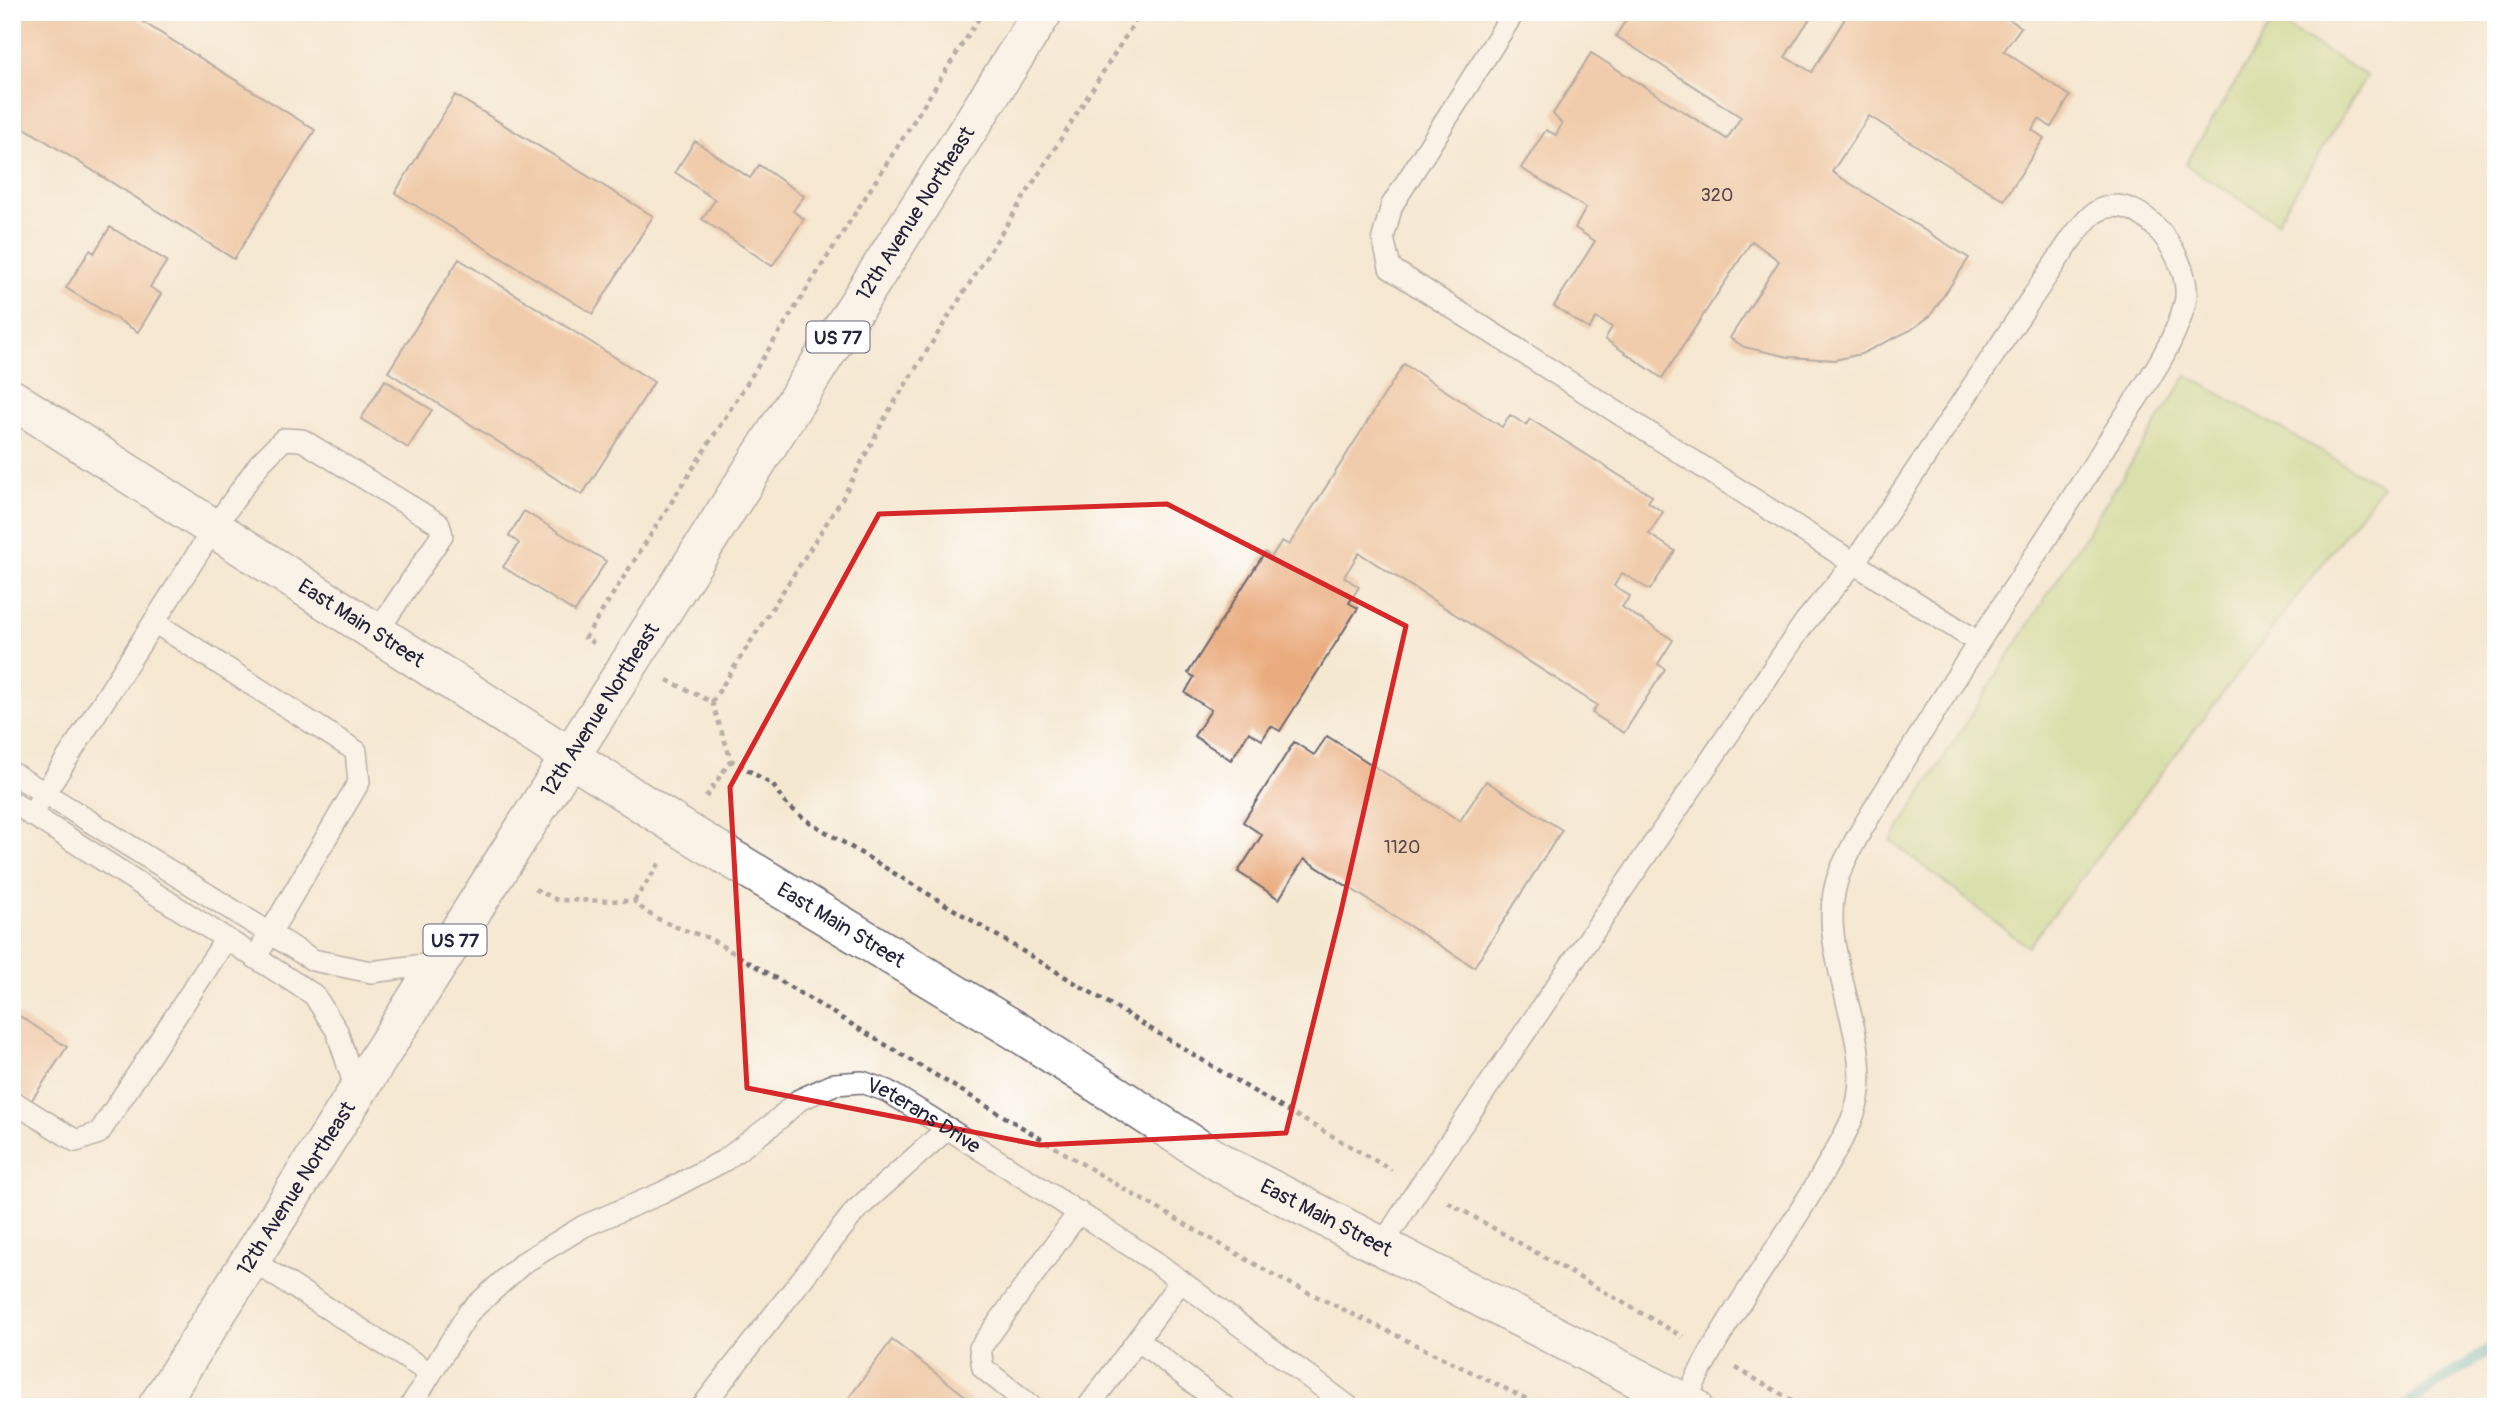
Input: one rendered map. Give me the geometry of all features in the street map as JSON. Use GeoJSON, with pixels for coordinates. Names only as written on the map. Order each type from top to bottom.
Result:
{"type":"FeatureCollection","features":[{"type":"Feature","properties":{"kind":"street","name":"12th Avenue Northeast"},"geometry":{"type":"LineString","coordinates":[[157,1407],[1043,12]]}},
{"type":"Feature","properties":{"kind":"street","name":"East Main Street"},"geometry":{"type":"LineString","coordinates":[[12,399],[684,830],[1015,1030],[1224,1165],[1687,1405]]}},
{"type":"Feature","properties":{"kind":"lane"},"geometry":{"type":"LineString","coordinates":[[1514,12],[1392,205],[1383,238],[1390,268],[1978,642]]}},
{"type":"Feature","properties":{"kind":"lane"},"geometry":{"type":"LineString","coordinates":[[1381,1247],[1805,622],[1854,563],[2072,238],[2096,212],[2111,207],[2129,209],[2148,218],[2170,245],[2186,277],[2187,296],[2180,321],[2166,350],[1978,642],[1861,832],[1837,882],[1832,911],[1835,941],[1859,1064],[1858,1102],[1846,1130],[1802,1208],[1710,1353],[1687,1405]]}},
{"type":"Feature","properties":{"kind":"lane"},"geometry":{"type":"LineString","coordinates":[[31,814],[214,528],[260,463],[284,439],[302,440],[439,524],[442,535],[377,632]]}},
{"type":"Feature","properties":{"kind":"lane"},"geometry":{"type":"LineString","coordinates":[[154,622],[356,751],[359,782],[256,957]]}},
{"type":"Feature","properties":{"kind":"lane"},"geometry":{"type":"LineString","coordinates":[[12,772],[313,960],[370,972],[440,963]]}},
{"type":"Feature","properties":{"kind":"lane"},"geometry":{"type":"LineString","coordinates":[[12,803],[314,995],[337,1031],[357,1093]]}},
{"type":"Feature","properties":{"kind":"lane"},"geometry":{"type":"LineString","coordinates":[[12,1101],[76,1141],[99,1133],[226,939]]}},
{"type":"Feature","properties":{"kind":"lane","name":"Veterans Drive"},"geometry":{"type":"LineString","coordinates":[[410,1407],[469,1312],[523,1263],[584,1226],[662,1193],[725,1160],[774,1123],[799,1100],[835,1084],[862,1082],[887,1091],[1079,1212],[1181,1281],[1349,1407]]}},
{"type":"Feature","properties":{"kind":"lane"},"geometry":{"type":"LineString","coordinates":[[702,1407],[856,1210],[948,1128]]}},
{"type":"Feature","properties":{"kind":"lane"},"geometry":{"type":"LineString","coordinates":[[1032,1407],[983,1368],[980,1348],[1079,1212]]}},
{"type":"Feature","properties":{"kind":"lane"},"geometry":{"type":"LineString","coordinates":[[251,1260],[430,1373]]}},
{"type":"Feature","properties":{"kind":"lane"},"geometry":{"type":"LineString","coordinates":[[1088,1407],[1181,1281]]}},
{"type":"Feature","properties":{"kind":"lane"},"geometry":{"type":"LineString","coordinates":[[1138,1340],[1225,1407]]}},
{"type":"Feature","properties":{"kind":"path"},"geometry":{"type":"LineString","coordinates":[[983,12],[820,273],[585,638],[712,702],[731,760],[773,785],[785,802],[803,818],[1260,1095],[1804,1407]]}},
{"type":"Feature","properties":{"kind":"path"},"geometry":{"type":"LineString","coordinates":[[712,702],[842,499],[887,414],[1141,12]]}},
{"type":"Feature","properties":{"kind":"path"},"geometry":{"type":"LineString","coordinates":[[500,870],[557,900],[634,901],[641,909],[668,925],[709,938],[1129,1192],[1283,1280],[1543,1407]]}},
{"type":"Feature","properties":{"kind":"highlighted area"},"geometry":{"type":"Polygon","coordinates":[[[1167,504],[1406,626],[1341,911],[1286,1133],[1040,1145],[747,1088],[730,787],[879,514],[1167,504]]]}},
{"type":"Feature","properties":{"kind":"green space"},"geometry":{"type":"Polygon","coordinates":[[[2274,19],[2367,76],[2277,222],[2185,165],[2274,19]]]}},
{"type":"Feature","properties":{"kind":"green space"},"geometry":{"type":"Polygon","coordinates":[[[2187,375],[2382,486],[2028,947],[1891,841],[2187,375]]]}},
{"type":"Feature","properties":{"kind":"building"},"geometry":{"type":"Polygon","coordinates":[[[25,12],[127,12],[315,130],[234,259],[12,120],[12,32],[25,12]]]}},
{"type":"Feature","properties":{"kind":"building"},"geometry":{"type":"Polygon","coordinates":[[[822,12],[839,12],[834,20],[822,12]]]}},
{"type":"Feature","properties":{"kind":"building"},"geometry":{"type":"Polygon","coordinates":[[[1631,12],[1750,12],[1762,20],[1766,12],[1814,12],[1785,57],[1812,72],[1849,12],[1998,12],[2021,27],[2004,51],[2070,96],[2051,127],[2039,119],[2032,130],[2044,138],[2004,200],[1869,116],[1832,172],[1969,258],[1930,316],[1911,330],[1861,354],[1835,360],[1789,357],[1744,347],[1730,338],[1779,261],[1752,241],[1662,378],[1605,339],[1612,327],[1596,318],[1589,329],[1554,306],[1595,241],[1575,228],[1586,208],[1521,168],[1546,130],[1556,135],[1562,124],[1553,114],[1591,53],[1727,139],[1741,117],[1616,36],[1631,12]]]}},
{"type":"Feature","properties":{"kind":"building"},"geometry":{"type":"Polygon","coordinates":[[[455,95],[653,216],[593,314],[395,193],[455,95]]]}},
{"type":"Feature","properties":{"kind":"building"},"geometry":{"type":"Polygon","coordinates":[[[695,141],[750,178],[759,165],[804,196],[793,211],[804,219],[772,266],[702,219],[715,200],[675,172],[695,141]]]}},
{"type":"Feature","properties":{"kind":"building"},"geometry":{"type":"Polygon","coordinates":[[[110,227],[167,261],[150,287],[161,294],[138,332],[66,288],[90,250],[94,253],[110,227]]]}},
{"type":"Feature","properties":{"kind":"building"},"geometry":{"type":"Polygon","coordinates":[[[459,259],[654,382],[582,495],[388,372],[459,259]]]}},
{"type":"Feature","properties":{"kind":"building"},"geometry":{"type":"Polygon","coordinates":[[[1404,364],[1502,427],[1510,415],[1526,425],[1530,419],[1652,496],[1648,502],[1663,512],[1649,534],[1675,551],[1650,590],[1622,573],[1614,586],[1630,596],[1622,607],[1673,640],[1658,664],[1665,669],[1624,733],[1592,713],[1597,705],[1359,553],[1344,577],[1359,587],[1349,603],[1358,608],[1280,731],[1271,726],[1262,740],[1249,732],[1231,760],[1194,736],[1211,710],[1185,693],[1194,677],[1188,673],[1265,552],[1271,557],[1282,541],[1289,545],[1404,364]]]}},
{"type":"Feature","properties":{"kind":"building"},"geometry":{"type":"Polygon","coordinates":[[[385,380],[432,410],[408,448],[361,419],[385,380]]]}},
{"type":"Feature","properties":{"kind":"building"},"geometry":{"type":"Polygon","coordinates":[[[524,511],[606,561],[575,612],[503,567],[519,543],[509,536],[524,511]]]}},
{"type":"Feature","properties":{"kind":"building"},"geometry":{"type":"Polygon","coordinates":[[[1327,736],[1460,821],[1486,781],[1562,830],[1474,967],[1304,859],[1279,899],[1238,872],[1262,835],[1243,822],[1294,742],[1314,755],[1327,736]]]}},
{"type":"Feature","properties":{"kind":"building"},"geometry":{"type":"Polygon","coordinates":[[[12,1011],[67,1047],[31,1101],[12,1088],[12,1011]]]}},
{"type":"Feature","properties":{"kind":"building"},"geometry":{"type":"Polygon","coordinates":[[[892,1340],[980,1407],[842,1407],[892,1340]]]}},
{"type":"Feature","properties":{"kind":"waterway"},"geometry":{"type":"LineString","coordinates":[[2405,1407],[2496,1344]]}}]}
